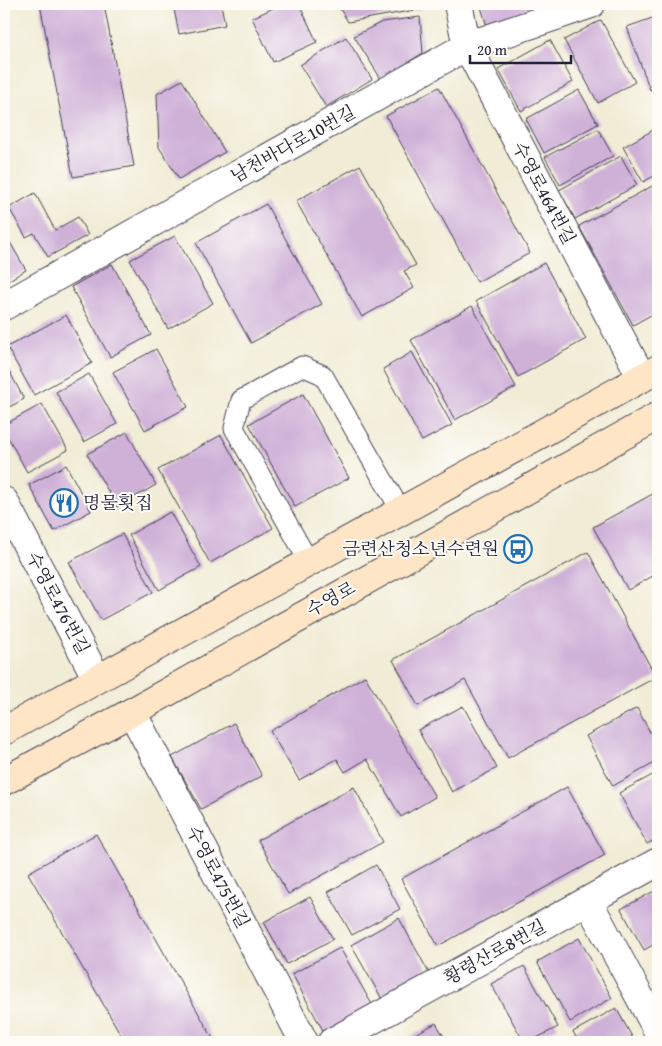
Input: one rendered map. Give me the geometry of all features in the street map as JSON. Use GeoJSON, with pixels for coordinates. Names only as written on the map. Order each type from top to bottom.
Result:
{"type":"FeatureCollection","features":[{"type":"Feature","properties":{"kind":"main road"},"geometry":{"type":"LineString","coordinates":[[4,731],[650,374],[658,410]]}},
{"type":"Feature","properties":{"kind":"main road","name":"수영로"},"geometry":{"type":"LineString","coordinates":[[4,781],[132,712],[658,416]]}},
{"type":"Feature","properties":{"kind":"street","name":"수영로464번길"},"geometry":{"type":"LineString","coordinates":[[458,4],[467,46],[650,374]]}},
{"type":"Feature","properties":{"kind":"street","name":"남천바다로10번길"},"geometry":{"type":"LineString","coordinates":[[4,306],[467,46],[591,4]]}},
{"type":"Feature","properties":{"kind":"street","name":"수영로476번길"},"geometry":{"type":"LineString","coordinates":[[4,501],[97,679]]}},
{"type":"Feature","properties":{"kind":"street","name":"수영로475번길"},"geometry":{"type":"LineString","coordinates":[[132,712],[304,1042]]}},
{"type":"Feature","properties":{"kind":"street","name":"황령산로8번길"},"geometry":{"type":"LineString","coordinates":[[332,1042],[658,862]]}},
{"type":"Feature","properties":{"kind":"street"},"geometry":{"type":"LineString","coordinates":[[588,902],[658,1031]]}},
{"type":"Feature","properties":{"kind":"lane"},"geometry":{"type":"LineString","coordinates":[[309,562],[234,428],[242,400],[302,366],[323,375],[401,511]]}},
{"type":"Feature","properties":{"kind":"building"},"geometry":{"type":"Polygon","coordinates":[[[40,4],[104,4],[134,166],[73,177],[40,4]]]}},
{"type":"Feature","properties":{"kind":"building"},"geometry":{"type":"Polygon","coordinates":[[[173,4],[221,4],[225,25],[179,34],[173,4]]]}},
{"type":"Feature","properties":{"kind":"building"},"geometry":{"type":"Polygon","coordinates":[[[282,4],[299,4],[317,42],[273,62],[252,18],[282,4]]]}},
{"type":"Feature","properties":{"kind":"building"},"geometry":{"type":"Polygon","coordinates":[[[337,4],[420,4],[421,9],[348,22],[337,4]]]}},
{"type":"Feature","properties":{"kind":"building"},"geometry":{"type":"Polygon","coordinates":[[[480,4],[552,4],[487,26],[480,4]]]}},
{"type":"Feature","properties":{"kind":"building"},"geometry":{"type":"Polygon","coordinates":[[[658,16],[658,87],[650,90],[627,27],[658,16]]]}},
{"type":"Feature","properties":{"kind":"building"},"geometry":{"type":"Polygon","coordinates":[[[420,17],[423,53],[381,79],[354,36],[382,22],[420,17]]]}},
{"type":"Feature","properties":{"kind":"building"},"geometry":{"type":"Polygon","coordinates":[[[601,20],[635,82],[598,103],[564,40],[601,20]]]}},
{"type":"Feature","properties":{"kind":"building"},"geometry":{"type":"Polygon","coordinates":[[[346,37],[372,79],[326,107],[300,65],[346,37]]]}},
{"type":"Feature","properties":{"kind":"building"},"geometry":{"type":"Polygon","coordinates":[[[550,40],[573,82],[521,111],[498,69],[550,40]]]}},
{"type":"Feature","properties":{"kind":"building"},"geometry":{"type":"Polygon","coordinates":[[[182,80],[225,152],[179,179],[159,147],[157,94],[182,80]]]}},
{"type":"Feature","properties":{"kind":"building"},"geometry":{"type":"Polygon","coordinates":[[[439,87],[530,253],[477,282],[386,116],[439,87]]]}},
{"type":"Feature","properties":{"kind":"building"},"geometry":{"type":"Polygon","coordinates":[[[579,90],[598,124],[544,153],[526,119],[579,90]]]}},
{"type":"Feature","properties":{"kind":"building"},"geometry":{"type":"Polygon","coordinates":[[[598,129],[613,156],[560,185],[545,157],[598,129]]]}},
{"type":"Feature","properties":{"kind":"building"},"geometry":{"type":"Polygon","coordinates":[[[655,129],[658,136],[658,174],[643,182],[623,147],[655,129]]]}},
{"type":"Feature","properties":{"kind":"building"},"geometry":{"type":"Polygon","coordinates":[[[621,156],[637,185],[575,219],[559,190],[621,156]]]}},
{"type":"Feature","properties":{"kind":"building"},"geometry":{"type":"Polygon","coordinates":[[[360,165],[416,265],[404,271],[414,288],[362,317],[296,201],[360,165]]]}},
{"type":"Feature","properties":{"kind":"building"},"geometry":{"type":"Polygon","coordinates":[[[654,185],[658,193],[658,311],[633,325],[579,226],[654,185]]]}},
{"type":"Feature","properties":{"kind":"building"},"geometry":{"type":"Polygon","coordinates":[[[35,193],[55,230],[78,217],[88,235],[48,257],[34,233],[26,237],[9,208],[35,193]]]}},
{"type":"Feature","properties":{"kind":"building"},"geometry":{"type":"Polygon","coordinates":[[[266,204],[322,304],[251,343],[196,243],[266,204]]]}},
{"type":"Feature","properties":{"kind":"building"},"geometry":{"type":"Polygon","coordinates":[[[4,232],[26,270],[4,283],[4,232]]]}},
{"type":"Feature","properties":{"kind":"building"},"geometry":{"type":"Polygon","coordinates":[[[175,236],[213,303],[168,329],[130,260],[175,236]]]}},
{"type":"Feature","properties":{"kind":"building"},"geometry":{"type":"Polygon","coordinates":[[[544,263],[586,339],[518,377],[476,301],[544,263]]]}},
{"type":"Feature","properties":{"kind":"building"},"geometry":{"type":"Polygon","coordinates":[[[112,264],[151,335],[110,357],[71,287],[112,264]]]}},
{"type":"Feature","properties":{"kind":"building"},"geometry":{"type":"Polygon","coordinates":[[[472,306],[516,387],[455,420],[411,340],[472,306]]]}},
{"type":"Feature","properties":{"kind":"building"},"geometry":{"type":"Polygon","coordinates":[[[66,315],[92,363],[34,395],[7,347],[66,315]]]}},
{"type":"Feature","properties":{"kind":"building"},"geometry":{"type":"Polygon","coordinates":[[[156,349],[188,407],[145,430],[113,372],[156,349]]]}},
{"type":"Feature","properties":{"kind":"building"},"geometry":{"type":"Polygon","coordinates":[[[412,352],[452,425],[422,441],[383,369],[412,352]]]}},
{"type":"Feature","properties":{"kind":"building"},"geometry":{"type":"Polygon","coordinates":[[[4,361],[24,399],[4,410],[4,361]]]}},
{"type":"Feature","properties":{"kind":"building"},"geometry":{"type":"Polygon","coordinates":[[[89,374],[117,424],[84,442],[56,392],[89,374]]]}},
{"type":"Feature","properties":{"kind":"building"},"geometry":{"type":"Polygon","coordinates":[[[303,394],[349,478],[295,507],[249,424],[303,394]]]}},
{"type":"Feature","properties":{"kind":"building"},"geometry":{"type":"Polygon","coordinates":[[[42,404],[68,450],[27,472],[4,430],[4,425],[42,404]]]}},
{"type":"Feature","properties":{"kind":"building"},"geometry":{"type":"Polygon","coordinates":[[[127,432],[156,485],[117,507],[87,454],[127,432]]]}},
{"type":"Feature","properties":{"kind":"building"},"geometry":{"type":"Polygon","coordinates":[[[221,435],[273,528],[210,563],[158,470],[221,435]]]}},
{"type":"Feature","properties":{"kind":"building"},"geometry":{"type":"Polygon","coordinates":[[[66,465],[91,511],[54,531],[29,485],[66,465]]]}},
{"type":"Feature","properties":{"kind":"building"},"geometry":{"type":"Polygon","coordinates":[[[658,491],[658,573],[628,590],[593,527],[658,491]]]}},
{"type":"Feature","properties":{"kind":"building"},"geometry":{"type":"Polygon","coordinates":[[[170,512],[201,567],[159,590],[129,535],[170,512]]]}},
{"type":"Feature","properties":{"kind":"building"},"geometry":{"type":"Polygon","coordinates":[[[122,534],[153,592],[101,620],[69,562],[122,534]]]}},
{"type":"Feature","properties":{"kind":"building"},"geometry":{"type":"Polygon","coordinates":[[[588,552],[656,677],[508,758],[465,680],[418,706],[393,660],[588,552]]]}},
{"type":"Feature","properties":{"kind":"building"},"geometry":{"type":"Polygon","coordinates":[[[365,676],[435,797],[401,817],[367,759],[345,772],[337,759],[299,780],[270,731],[365,676]]]}},
{"type":"Feature","properties":{"kind":"building"},"geometry":{"type":"Polygon","coordinates":[[[463,706],[497,768],[452,792],[418,730],[463,706]]]}},
{"type":"Feature","properties":{"kind":"building"},"geometry":{"type":"Polygon","coordinates":[[[637,708],[658,747],[658,761],[613,786],[586,736],[637,708]]]}},
{"type":"Feature","properties":{"kind":"building"},"geometry":{"type":"Polygon","coordinates":[[[234,723],[262,776],[201,809],[172,757],[234,723]]]}},
{"type":"Feature","properties":{"kind":"building"},"geometry":{"type":"Polygon","coordinates":[[[658,772],[658,838],[647,844],[619,793],[658,772]]]}},
{"type":"Feature","properties":{"kind":"building"},"geometry":{"type":"Polygon","coordinates":[[[354,787],[383,842],[288,894],[258,840],[354,787]]]}},
{"type":"Feature","properties":{"kind":"building"},"geometry":{"type":"Polygon","coordinates":[[[567,787],[605,855],[438,946],[401,879],[567,787]]]}},
{"type":"Feature","properties":{"kind":"building"},"geometry":{"type":"Polygon","coordinates":[[[96,834],[215,1042],[125,1042],[28,873],[96,834]]]}},
{"type":"Feature","properties":{"kind":"building"},"geometry":{"type":"Polygon","coordinates":[[[376,865],[400,909],[352,935],[328,892],[376,865]]]}},
{"type":"Feature","properties":{"kind":"building"},"geometry":{"type":"Polygon","coordinates":[[[658,889],[658,942],[644,950],[621,909],[658,889]]]}},
{"type":"Feature","properties":{"kind":"building"},"geometry":{"type":"Polygon","coordinates":[[[310,897],[333,939],[287,964],[264,922],[310,897]]]}},
{"type":"Feature","properties":{"kind":"building"},"geometry":{"type":"Polygon","coordinates":[[[399,918],[429,973],[382,999],[351,945],[399,918]]]}},
{"type":"Feature","properties":{"kind":"building"},"geometry":{"type":"Polygon","coordinates":[[[579,938],[612,998],[570,1022],[537,962],[579,938]]]}},
{"type":"Feature","properties":{"kind":"building"},"geometry":{"type":"Polygon","coordinates":[[[340,948],[374,1008],[325,1034],[292,974],[340,948]]]}},
{"type":"Feature","properties":{"kind":"building"},"geometry":{"type":"Polygon","coordinates":[[[524,966],[558,1027],[529,1042],[524,1042],[491,984],[524,966]]]}},
{"type":"Feature","properties":{"kind":"building"},"geometry":{"type":"Polygon","coordinates":[[[616,1008],[635,1042],[579,1042],[573,1032],[616,1008]]]}},
{"type":"Feature","properties":{"kind":"building"},"geometry":{"type":"Polygon","coordinates":[[[436,1023],[447,1042],[400,1042],[436,1023]]]}},
{"type":"Feature","properties":{"kind":"place","name":"명물횟집"},"geometry":{"type":"Point","coordinates":[64,503]}},
{"type":"Feature","properties":{"kind":"place","name":"금련산청소년수련원"},"geometry":{"type":"Point","coordinates":[518,549]}}]}
